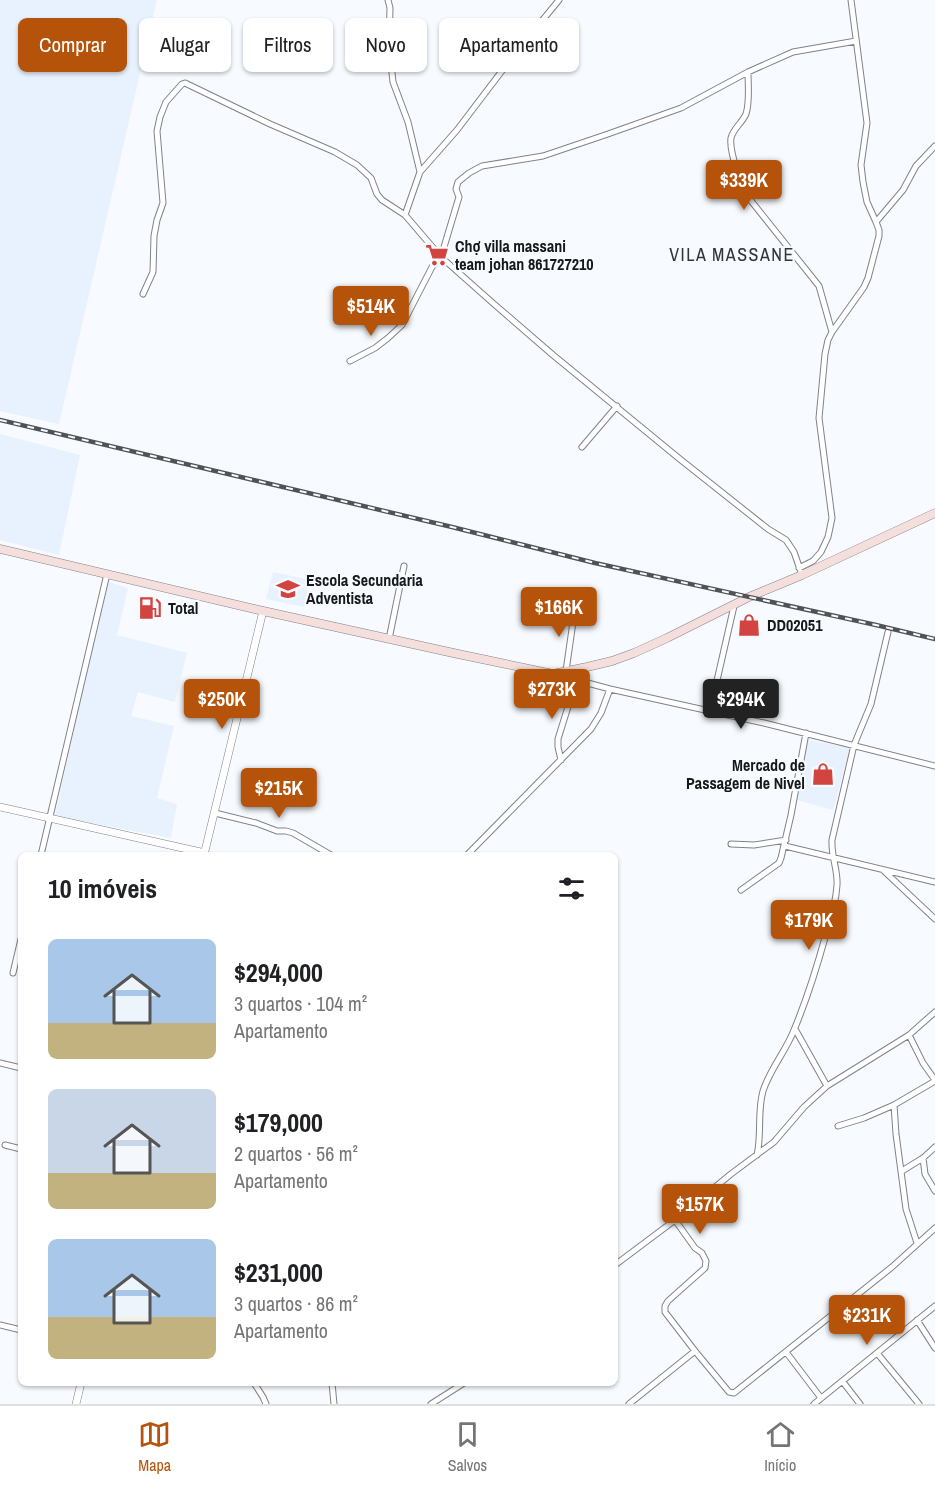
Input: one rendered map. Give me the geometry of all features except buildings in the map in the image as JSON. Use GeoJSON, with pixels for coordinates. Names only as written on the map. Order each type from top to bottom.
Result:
{"type":"FeatureCollection","features":[{"type":"Feature","properties":{"kind":"main road"},"geometry":{"type":"LineString","coordinates":[[0,549],[262,611],[552,674],[612,661],[634,653],[801,572],[935,513]]}},
{"type":"Feature","properties":{"kind":"street"},"geometry":{"type":"LineString","coordinates":[[387,0],[390,8],[389,45],[393,82],[408,122],[420,172]]}},
{"type":"Feature","properties":{"kind":"street"},"geometry":{"type":"LineString","coordinates":[[405,216],[420,172],[449,139],[559,0]]}},
{"type":"Feature","properties":{"kind":"street"},"geometry":{"type":"LineString","coordinates":[[143,294],[153,272],[154,236],[163,203],[157,130],[166,102],[185,83],[335,152],[357,165],[371,178],[382,200],[405,216],[441,257],[553,355],[681,460],[768,529],[786,540],[794,552],[801,572],[821,552],[828,537],[832,518],[819,418],[828,340],[864,287],[879,236],[879,230],[867,202],[863,182],[861,165],[867,123],[850,0]]}},
{"type":"Feature","properties":{"kind":"street"},"geometry":{"type":"LineString","coordinates":[[350,361],[375,348],[402,325],[432,267],[441,257],[459,197],[456,189],[458,182],[469,173],[482,166],[543,156],[681,108],[748,72],[794,52],[856,41]]}},
{"type":"Feature","properties":{"kind":"street"},"geometry":{"type":"LineString","coordinates":[[748,72],[748,106],[731,140],[744,191],[819,286],[832,332]]}},
{"type":"Feature","properties":{"kind":"street"},"geometry":{"type":"LineString","coordinates":[[876,222],[903,190],[916,166],[935,146]]}},
{"type":"Feature","properties":{"kind":"street"},"geometry":{"type":"LineString","coordinates":[[582,447],[617,406]]}},
{"type":"Feature","properties":{"kind":"street"},"geometry":{"type":"LineString","coordinates":[[389,639],[404,566]]}},
{"type":"Feature","properties":{"kind":"street"},"geometry":{"type":"LineString","coordinates":[[42,852],[107,574]]}},
{"type":"Feature","properties":{"kind":"street"},"geometry":{"type":"LineString","coordinates":[[710,711],[734,606]]}},
{"type":"Feature","properties":{"kind":"street"},"geometry":{"type":"LineString","coordinates":[[566,671],[575,608]]}},
{"type":"Feature","properties":{"kind":"street"},"geometry":{"type":"LineString","coordinates":[[205,852],[262,611]]}},
{"type":"Feature","properties":{"kind":"street"},"geometry":{"type":"LineString","coordinates":[[757,1155],[759,1110],[764,1090],[795,1029],[813,978],[836,897],[838,884],[832,840],[854,746],[871,704],[888,632]]}},
{"type":"Feature","properties":{"kind":"street"},"geometry":{"type":"LineString","coordinates":[[552,674],[806,733],[935,766]]}},
{"type":"Feature","properties":{"kind":"street"},"geometry":{"type":"LineString","coordinates":[[561,760],[558,739],[576,681]]}},
{"type":"Feature","properties":{"kind":"street"},"geometry":{"type":"LineString","coordinates":[[470,852],[591,729],[601,713],[610,689]]}},
{"type":"Feature","properties":{"kind":"street"},"geometry":{"type":"LineString","coordinates":[[741,891],[778,863],[781,858],[806,733]]}},
{"type":"Feature","properties":{"kind":"street"},"geometry":{"type":"LineString","coordinates":[[0,807],[196,852]]}},
{"type":"Feature","properties":{"kind":"street"},"geometry":{"type":"LineString","coordinates":[[215,813],[256,823],[277,831],[293,833],[326,852]]}},
{"type":"Feature","properties":{"kind":"street"},"geometry":{"type":"LineString","coordinates":[[731,844],[785,843],[833,858],[935,882]]}},
{"type":"Feature","properties":{"kind":"street"},"geometry":{"type":"LineString","coordinates":[[883,870],[935,919]]}},
{"type":"Feature","properties":{"kind":"street"},"geometry":{"type":"LineString","coordinates":[[13,973],[18,952]]}},
{"type":"Feature","properties":{"kind":"street"},"geometry":{"type":"LineString","coordinates":[[618,1263],[781,1135],[804,1107],[827,1086],[909,1035],[935,1012]]}},
{"type":"Feature","properties":{"kind":"street"},"geometry":{"type":"LineString","coordinates":[[795,1029],[827,1086]]}},
{"type":"Feature","properties":{"kind":"street"},"geometry":{"type":"LineString","coordinates":[[838,1126],[894,1105],[935,1081],[909,1035]]}},
{"type":"Feature","properties":{"kind":"street"},"geometry":{"type":"LineString","coordinates":[[0,1063],[18,1067]]}},
{"type":"Feature","properties":{"kind":"street"},"geometry":{"type":"LineString","coordinates":[[894,1105],[906,1209],[917,1243]]}},
{"type":"Feature","properties":{"kind":"street"},"geometry":{"type":"LineString","coordinates":[[5,1145],[18,1148]]}},
{"type":"Feature","properties":{"kind":"street"},"geometry":{"type":"LineString","coordinates":[[902,1171],[923,1158],[935,1147]]}},
{"type":"Feature","properties":{"kind":"street"},"geometry":{"type":"LineString","coordinates":[[923,1158],[925,1174],[935,1191]]}},
{"type":"Feature","properties":{"kind":"street"},"geometry":{"type":"LineString","coordinates":[[675,1220],[706,1261],[705,1269],[669,1301],[665,1306],[665,1312],[694,1351],[731,1393],[734,1393],[883,1274],[935,1228]]}},
{"type":"Feature","properties":{"kind":"street"},"geometry":{"type":"LineString","coordinates":[[814,1404],[935,1306]]}},
{"type":"Feature","properties":{"kind":"street"},"geometry":{"type":"LineString","coordinates":[[917,1320],[935,1348]]}},
{"type":"Feature","properties":{"kind":"street"},"geometry":{"type":"LineString","coordinates":[[0,1325],[18,1329]]}},
{"type":"Feature","properties":{"kind":"street"},"geometry":{"type":"LineString","coordinates":[[629,1404],[694,1351]]}},
{"type":"Feature","properties":{"kind":"street"},"geometry":{"type":"LineString","coordinates":[[786,1352],[821,1398]]}},
{"type":"Feature","properties":{"kind":"street"},"geometry":{"type":"LineString","coordinates":[[877,1353],[919,1404]]}},
{"type":"Feature","properties":{"kind":"street"},"geometry":{"type":"LineString","coordinates":[[843,1382],[860,1404]]}},
{"type":"Feature","properties":{"kind":"street"},"geometry":{"type":"LineString","coordinates":[[76,1404],[80,1386]]}},
{"type":"Feature","properties":{"kind":"street"},"geometry":{"type":"LineString","coordinates":[[256,1386],[266,1404]]}},
{"type":"Feature","properties":{"kind":"street"},"geometry":{"type":"LineString","coordinates":[[332,1386],[334,1404]]}},
{"type":"Feature","properties":{"kind":"street"},"geometry":{"type":"LineString","coordinates":[[431,1404],[459,1386]]}},
{"type":"Feature","properties":{"kind":"shaded area"},"geometry":{"type":"Polygon","coordinates":[[[0,0],[157,0],[153,18],[139,18],[140,72],[59,424],[0,411],[0,0]]]}},
{"type":"Feature","properties":{"kind":"shaded area"},"geometry":{"type":"Polygon","coordinates":[[[0,434],[80,455],[59,555],[0,540],[0,434]]]}},
{"type":"Feature","properties":{"kind":"shaded area","name":"Escola Secundaria Adventista"},"geometry":{"type":"Polygon","coordinates":[[[273,572],[310,580],[304,607],[266,599],[273,572]]]}},
{"type":"Feature","properties":{"kind":"shaded area"},"geometry":{"type":"Polygon","coordinates":[[[109,582],[128,588],[117,635],[187,653],[175,702],[138,692],[131,716],[174,726],[157,798],[177,804],[171,838],[55,816],[109,582]]]}},
{"type":"Feature","properties":{"kind":"shaded area","name":"Mercado de Passagem de Nivel"},"geometry":{"type":"Polygon","coordinates":[[[808,740],[850,748],[833,810],[797,800],[808,740]]]}},
{"type":"Feature","properties":{"kind":"railway"},"geometry":{"type":"LineString","coordinates":[[0,420],[595,563],[935,639]]}},
{"type":"Feature","properties":{"kind":"place","name":"Chợ villa massani team johan 861727210"},"geometry":{"type":"Point","coordinates":[437,255]}},
{"type":"Feature","properties":{"kind":"place","name":"Escola Secundaria Adventista"},"geometry":{"type":"Point","coordinates":[288,589]}},
{"type":"Feature","properties":{"kind":"place","name":"Total"},"geometry":{"type":"Point","coordinates":[150,608]}},
{"type":"Feature","properties":{"kind":"place","name":"DD02051"},"geometry":{"type":"Point","coordinates":[749,625]}},
{"type":"Feature","properties":{"kind":"place","name":"Mercado de Passagem de Nivel"},"geometry":{"type":"Point","coordinates":[823,774]}},
{"type":"Feature","properties":{"kind":"district","name":"VILA MASSANE"},"geometry":{"type":"Point","coordinates":[732,255]}}]}
